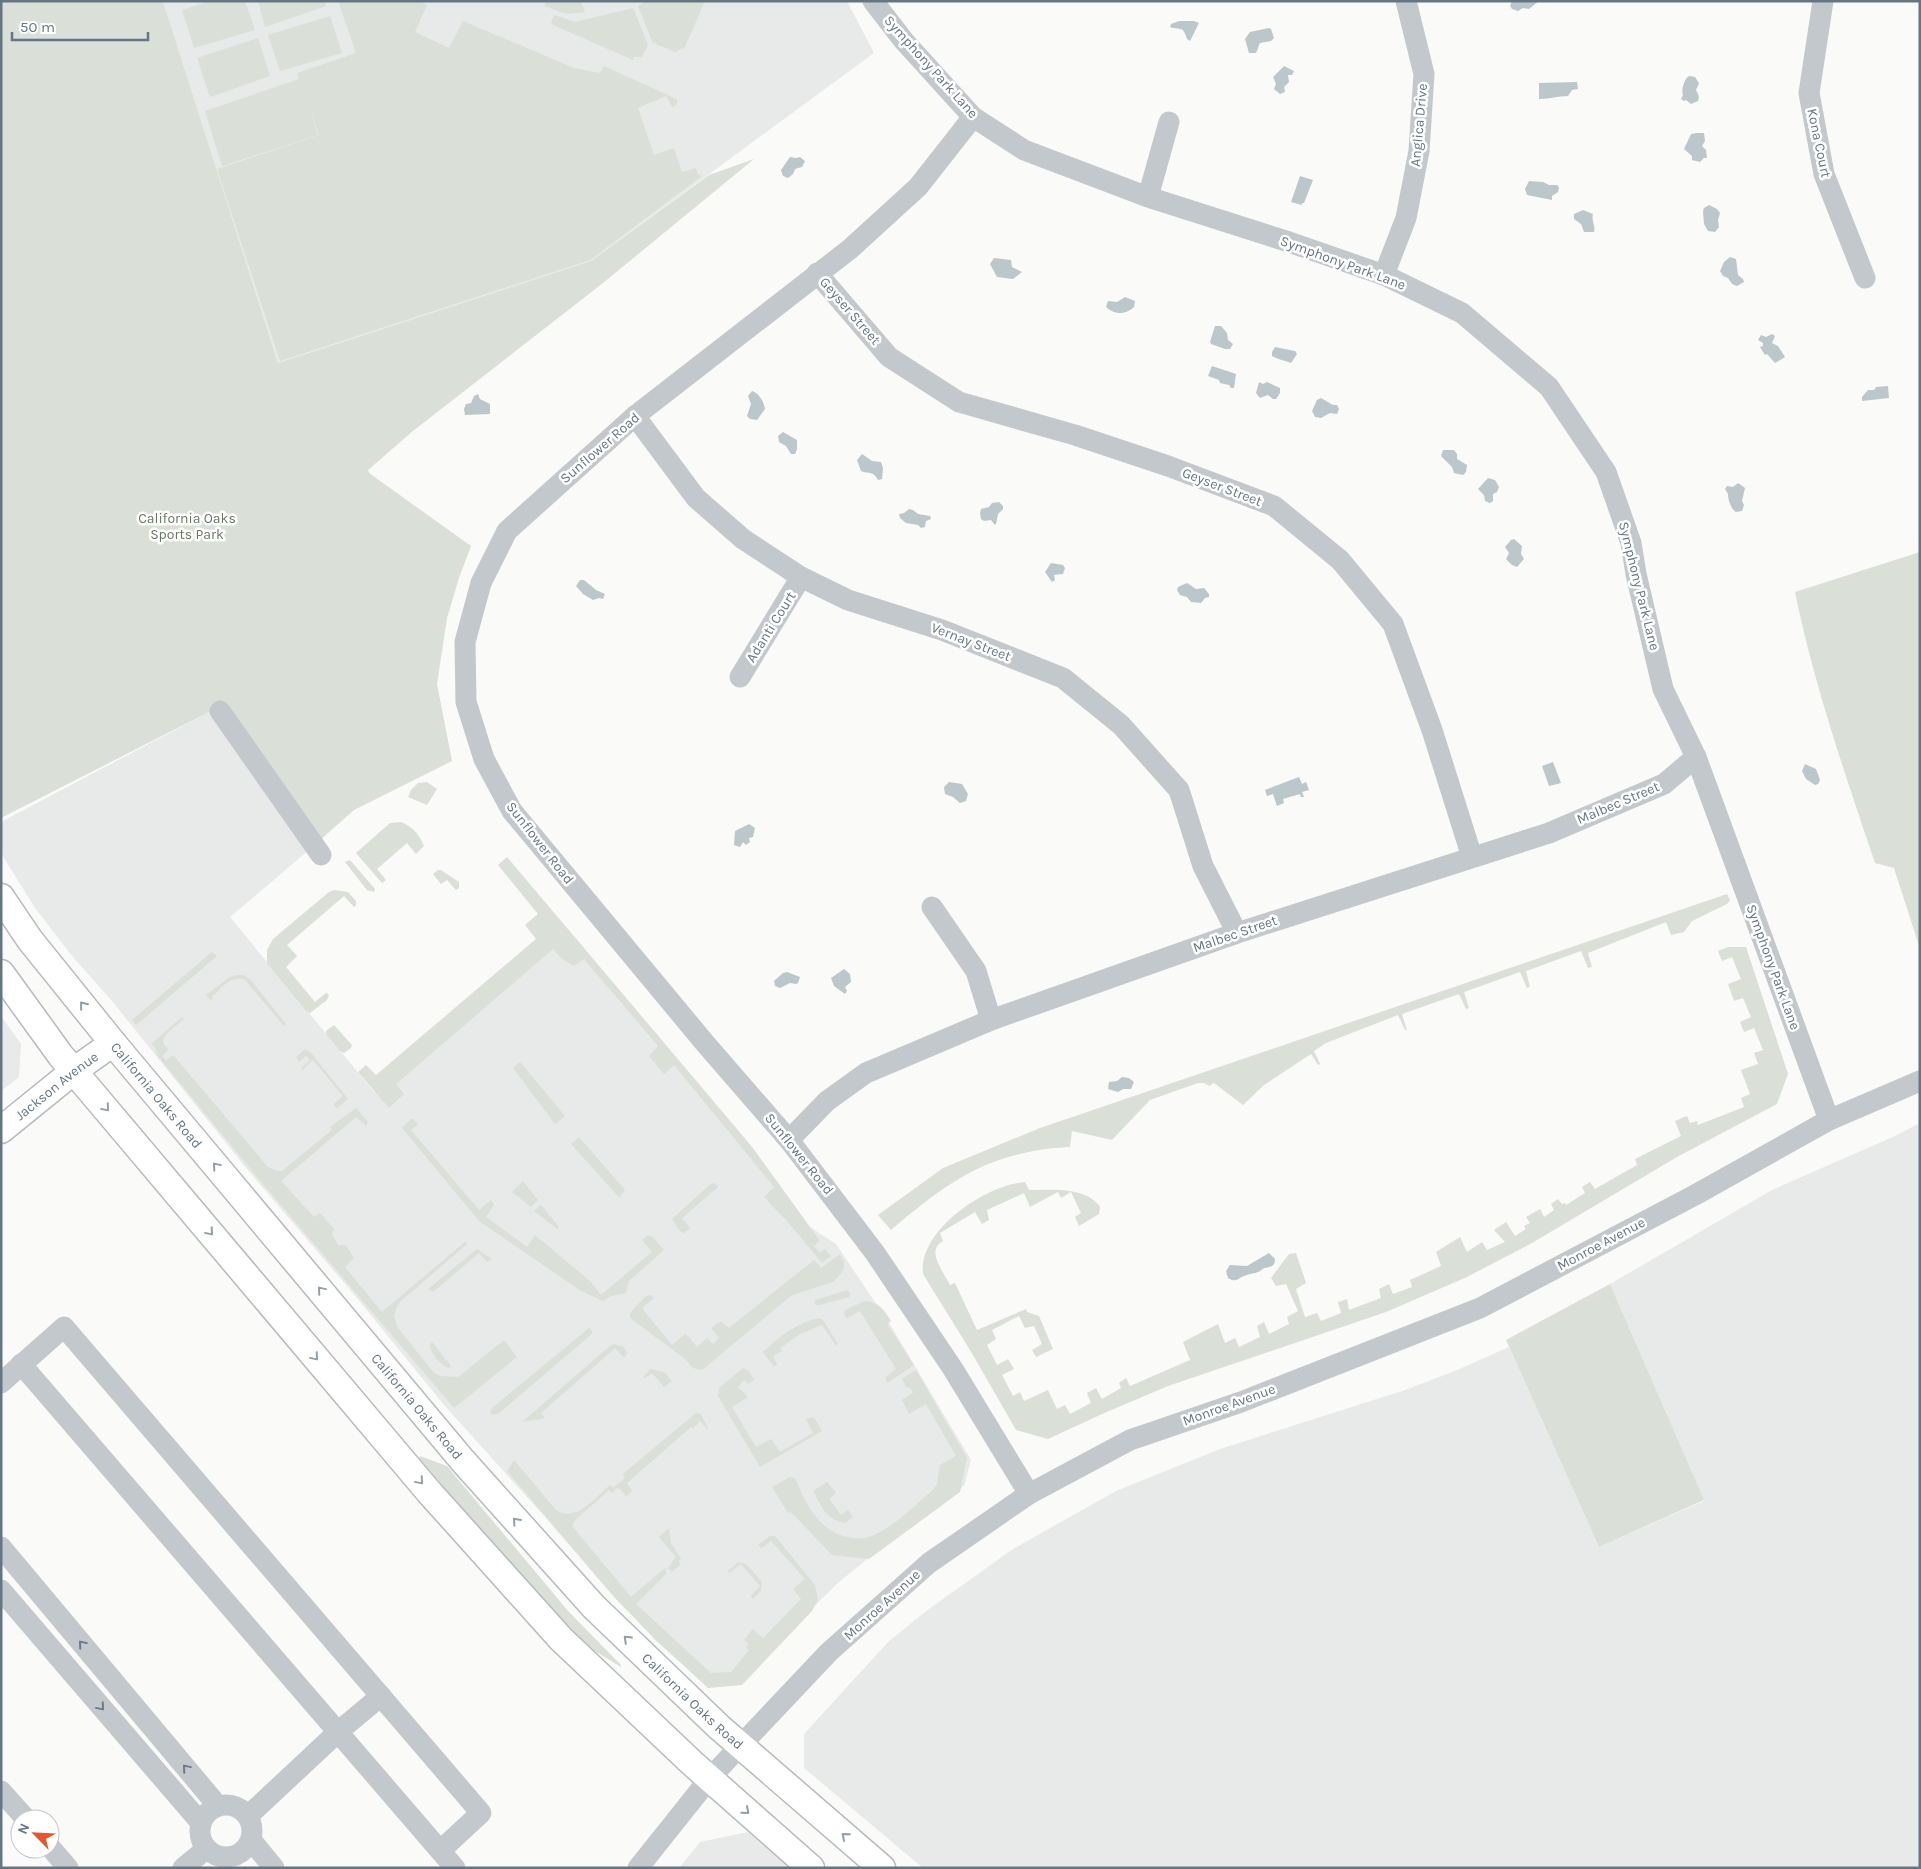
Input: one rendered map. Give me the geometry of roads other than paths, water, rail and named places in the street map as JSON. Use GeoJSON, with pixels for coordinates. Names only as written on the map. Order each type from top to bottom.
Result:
{"type":"FeatureCollection","features":[{"type":"Feature","properties":{"kind":"main road","name":"California Oaks Road"},"geometry":{"type":"LineString","coordinates":[[1,897],[30,940],[113,1043],[463,1461],[594,1607],[739,1745],[882,1868]]}},
{"type":"Feature","properties":{"kind":"main road"},"geometry":{"type":"LineString","coordinates":[[1,973],[61,1056],[75,1070],[429,1492],[561,1639],[709,1779],[811,1868]]}},
{"type":"Feature","properties":{"kind":"main road","name":"Jackson Avenue"},"geometry":{"type":"LineString","coordinates":[[1,1130],[75,1070],[113,1043]]}},
{"type":"Feature","properties":{"kind":"street","name":"Symphony Park Lane"},"geometry":{"type":"LineString","coordinates":[[873,1],[904,41],[973,117],[1024,150],[1148,197],[1286,241],[1384,275],[1462,313],[1549,387],[1606,472],[1631,543],[1636,574],[1664,689],[1696,757],[1829,1120]]}},
{"type":"Feature","properties":{"kind":"street","name":"Anglica Drive"},"geometry":{"type":"LineString","coordinates":[[1384,275],[1406,218],[1419,151],[1424,74],[1406,1]]}},
{"type":"Feature","properties":{"kind":"street","name":"Kona Court"},"geometry":{"type":"LineString","coordinates":[[1823,1],[1809,93],[1824,174],[1865,278]]}},
{"type":"Feature","properties":{"kind":"street","name":"Sunflower Road"},"geometry":{"type":"LineString","coordinates":[[973,117],[918,187],[850,249],[635,416],[507,531],[481,583],[465,642],[466,702],[484,759],[512,811],[704,1042],[789,1140],[875,1253],[953,1369],[1029,1494]]}},
{"type":"Feature","properties":{"kind":"street"},"geometry":{"type":"LineString","coordinates":[[1148,197],[1169,122]]}},
{"type":"Feature","properties":{"kind":"street","name":"Geyser Street"},"geometry":{"type":"LineString","coordinates":[[818,274],[889,357],[959,402],[1074,435],[1168,466],[1274,506],[1340,560],[1392,624],[1432,730],[1472,857]]}},
{"type":"Feature","properties":{"kind":"street","name":"Vernay Street"},"geometry":{"type":"LineString","coordinates":[[635,416],[696,498],[743,539],[801,577],[848,600],[942,630],[1063,678],[1114,719],[1179,790],[1203,866],[1237,933]]}},
{"type":"Feature","properties":{"kind":"street","name":"Adanti Court"},"geometry":{"type":"LineString","coordinates":[[740,677],[801,577]]}},
{"type":"Feature","properties":{"kind":"street"},"geometry":{"type":"LineString","coordinates":[[220,711],[321,855]]}},
{"type":"Feature","properties":{"kind":"street","name":"Malbec Street"},"geometry":{"type":"LineString","coordinates":[[789,1140],[828,1101],[866,1073],[991,1020],[1237,933],[1549,833],[1664,784],[1696,757]]}},
{"type":"Feature","properties":{"kind":"street"},"geometry":{"type":"LineString","coordinates":[[932,907],[976,971],[991,1020]]}},
{"type":"Feature","properties":{"kind":"street","name":"Monroe Avenue"},"geometry":{"type":"LineString","coordinates":[[638,1868],[709,1779],[828,1652],[929,1563],[1029,1494],[1130,1440],[1241,1402],[1480,1308],[1695,1195],[1829,1120],[1920,1081]]}},
{"type":"Feature","properties":{"kind":"street"},"geometry":{"type":"LineString","coordinates":[[1,1383],[64,1327],[481,1813],[441,1850]]}},
{"type":"Feature","properties":{"kind":"street"},"geometry":{"type":"LineString","coordinates":[[22,1364],[455,1868]]}},
{"type":"Feature","properties":{"kind":"street"},"geometry":{"type":"LineString","coordinates":[[1,1547],[218,1806]]}},
{"type":"Feature","properties":{"kind":"street"},"geometry":{"type":"LineString","coordinates":[[1,1590],[200,1823]]}},
{"type":"Feature","properties":{"kind":"street"},"geometry":{"type":"LineString","coordinates":[[248,1816],[339,1731],[381,1696]]}},
{"type":"Feature","properties":{"kind":"street"},"geometry":{"type":"LineString","coordinates":[[1,1791],[17,1809]]}},
{"type":"Feature","properties":{"kind":"street"},"geometry":{"type":"LineString","coordinates":[[226,1804],[234,1806],[248,1816],[253,1832],[251,1840],[236,1862],[206,1849],[200,1832],[200,1823],[204,1816],[218,1806],[226,1804]]}},
{"type":"Feature","properties":{"kind":"street"},"geometry":{"type":"LineString","coordinates":[[251,1840],[274,1868]]}},
{"type":"Feature","properties":{"kind":"street"},"geometry":{"type":"LineString","coordinates":[[183,1868],[206,1849]]}},
{"type":"Feature","properties":{"kind":"park label","name":"California Oaks Sports Park"},"geometry":{"type":"Point","coordinates":[187,526]}}]}
